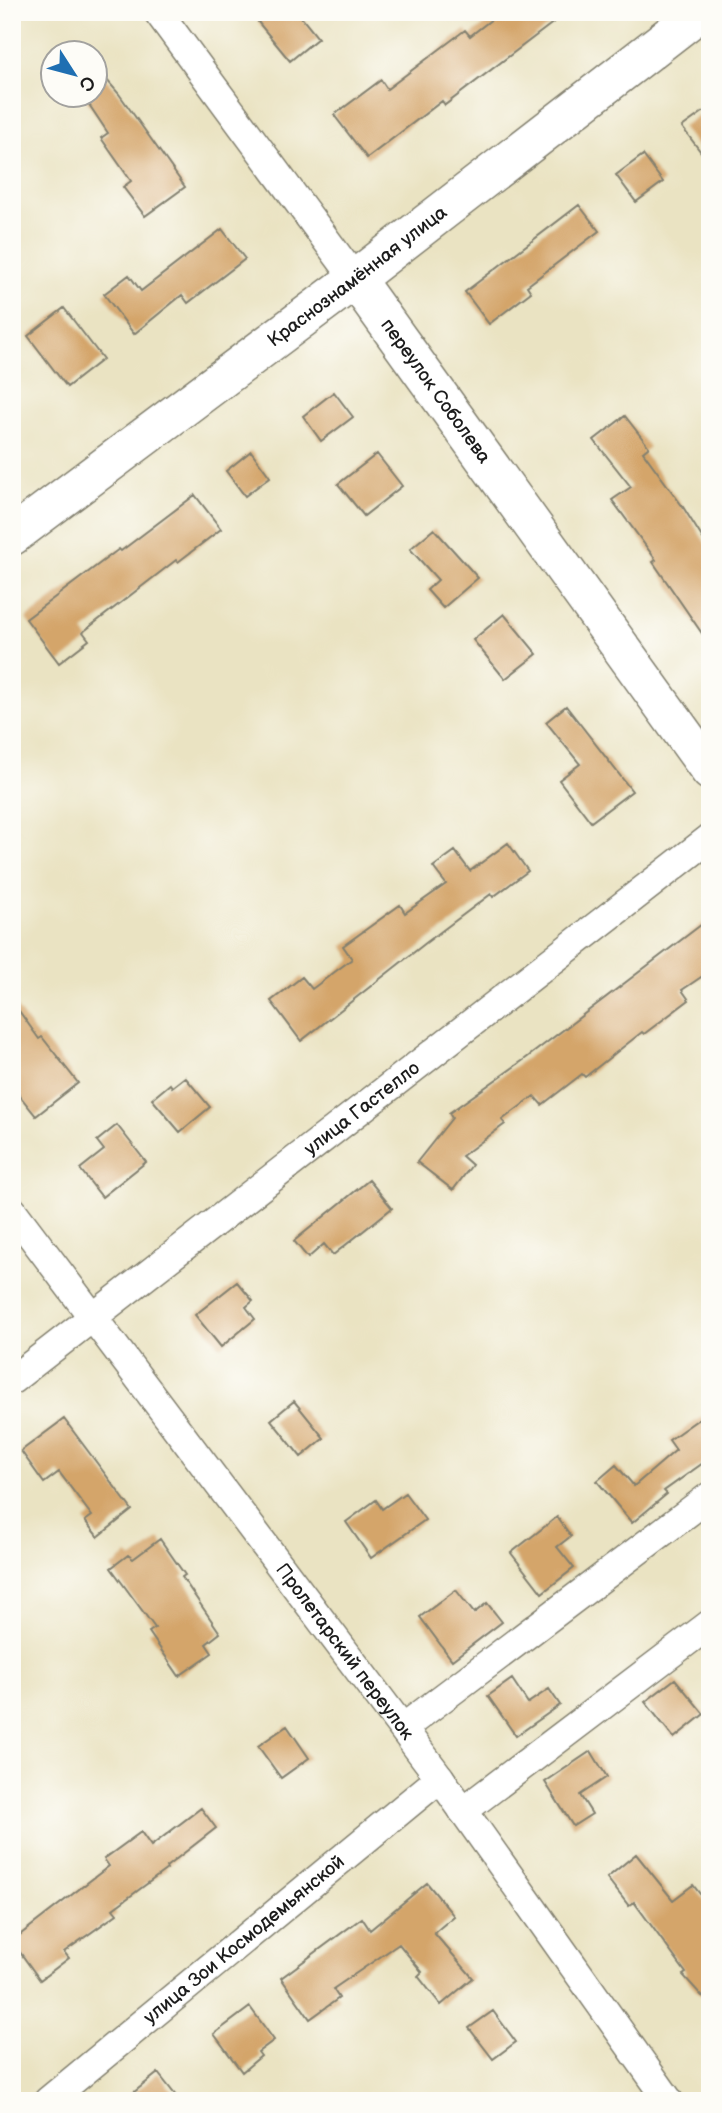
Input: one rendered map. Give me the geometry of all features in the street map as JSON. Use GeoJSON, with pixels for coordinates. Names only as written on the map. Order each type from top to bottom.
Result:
{"type":"FeatureCollection","features":[{"type":"Feature","properties":{"kind":"main road","name":"Краснознамённая улица"},"geometry":{"type":"LineString","coordinates":[[12,536],[355,279],[700,12]]}},
{"type":"Feature","properties":{"kind":"main road","name":"переулок Соболева"},"geometry":{"type":"LineString","coordinates":[[355,279],[710,771]]}},
{"type":"Feature","properties":{"kind":"street","name":"переулок Соболева"},"geometry":{"type":"LineString","coordinates":[[158,12],[355,279]]}},
{"type":"Feature","properties":{"kind":"street","name":"улица Гастелло"},"geometry":{"type":"LineString","coordinates":[[12,1380],[710,838]]}},
{"type":"Feature","properties":{"kind":"street","name":"Пролетарский переулок"},"geometry":{"type":"LineString","coordinates":[[12,1210],[440,1778],[669,2101]]}},
{"type":"Feature","properties":{"kind":"street"},"geometry":{"type":"LineString","coordinates":[[403,1728],[710,1496]]}},
{"type":"Feature","properties":{"kind":"street"},"geometry":{"type":"LineString","coordinates":[[463,1811],[710,1624]]}},
{"type":"Feature","properties":{"kind":"street","name":"улица Зои Космодемьянской"},"geometry":{"type":"LineString","coordinates":[[48,2101],[440,1778]]}},
{"type":"Feature","properties":{"kind":"building"},"geometry":{"type":"Polygon","coordinates":[[[269,12],[297,12],[318,38],[290,61],[258,22],[269,12]]]}},
{"type":"Feature","properties":{"kind":"building"},"geometry":{"type":"Polygon","coordinates":[[[501,12],[567,12],[445,105],[442,101],[367,158],[334,115],[381,80],[387,89],[465,30],[470,36],[501,12]]]}},
{"type":"Feature","properties":{"kind":"building"},"geometry":{"type":"Polygon","coordinates":[[[108,81],[185,187],[145,216],[123,187],[131,181],[101,138],[108,133],[91,108],[108,108],[108,81]]]}},
{"type":"Feature","properties":{"kind":"building"},"geometry":{"type":"Polygon","coordinates":[[[710,107],[710,164],[682,127],[710,107]]]}},
{"type":"Feature","properties":{"kind":"building"},"geometry":{"type":"Polygon","coordinates":[[[643,155],[663,182],[636,202],[616,175],[643,155]]]}},
{"type":"Feature","properties":{"kind":"building"},"geometry":{"type":"Polygon","coordinates":[[[579,205],[599,231],[527,286],[531,292],[489,324],[465,292],[579,205]]]}},
{"type":"Feature","properties":{"kind":"building"},"geometry":{"type":"Polygon","coordinates":[[[222,229],[245,259],[188,303],[182,295],[134,334],[104,294],[129,275],[141,291],[222,229]]]}},
{"type":"Feature","properties":{"kind":"building"},"geometry":{"type":"Polygon","coordinates":[[[64,308],[103,359],[67,387],[28,336],[64,308]]]}},
{"type":"Feature","properties":{"kind":"building"},"geometry":{"type":"Polygon","coordinates":[[[334,392],[353,417],[321,441],[303,416],[334,392]]]}},
{"type":"Feature","properties":{"kind":"building"},"geometry":{"type":"Polygon","coordinates":[[[625,416],[649,447],[643,452],[710,550],[710,645],[653,562],[656,560],[612,500],[631,487],[594,440],[625,416]]]}},
{"type":"Feature","properties":{"kind":"building"},"geometry":{"type":"Polygon","coordinates":[[[251,451],[270,477],[245,496],[226,471],[251,451]]]}},
{"type":"Feature","properties":{"kind":"building"},"geometry":{"type":"Polygon","coordinates":[[[377,454],[402,486],[364,516],[338,484],[377,454]]]}},
{"type":"Feature","properties":{"kind":"building"},"geometry":{"type":"Polygon","coordinates":[[[195,495],[221,529],[83,632],[89,640],[59,663],[26,619],[195,495]]]}},
{"type":"Feature","properties":{"kind":"building"},"geometry":{"type":"Polygon","coordinates":[[[434,529],[478,578],[443,608],[427,590],[438,580],[410,549],[434,529]]]}},
{"type":"Feature","properties":{"kind":"building"},"geometry":{"type":"Polygon","coordinates":[[[504,614],[537,654],[505,679],[473,640],[504,614]]]}},
{"type":"Feature","properties":{"kind":"building"},"geometry":{"type":"Polygon","coordinates":[[[566,706],[632,791],[591,822],[559,780],[580,764],[546,722],[566,706]]]}},
{"type":"Feature","properties":{"kind":"building"},"geometry":{"type":"Polygon","coordinates":[[[508,843],[528,871],[493,897],[491,894],[301,1041],[271,1001],[302,977],[312,989],[352,959],[343,946],[400,905],[405,913],[446,884],[433,867],[455,851],[470,871],[508,843]]]}},
{"type":"Feature","properties":{"kind":"building"},"geometry":{"type":"Polygon","coordinates":[[[710,918],[710,971],[682,990],[689,1000],[644,1034],[642,1032],[585,1077],[582,1074],[542,1105],[534,1096],[502,1120],[505,1124],[462,1156],[472,1165],[453,1190],[417,1162],[452,1118],[449,1113],[525,1059],[710,918]]]}},
{"type":"Feature","properties":{"kind":"building"},"geometry":{"type":"Polygon","coordinates":[[[12,1001],[39,1039],[42,1037],[78,1083],[36,1116],[12,1086],[12,1001]]]}},
{"type":"Feature","properties":{"kind":"building"},"geometry":{"type":"Polygon","coordinates":[[[185,1077],[210,1107],[180,1132],[152,1099],[170,1084],[172,1087],[185,1077]]]}},
{"type":"Feature","properties":{"kind":"building"},"geometry":{"type":"Polygon","coordinates":[[[117,1125],[146,1162],[102,1197],[80,1169],[104,1150],[97,1141],[117,1125]]]}},
{"type":"Feature","properties":{"kind":"building"},"geometry":{"type":"Polygon","coordinates":[[[369,1180],[392,1208],[333,1255],[324,1244],[308,1258],[294,1241],[369,1180]]]}},
{"type":"Feature","properties":{"kind":"building"},"geometry":{"type":"Polygon","coordinates":[[[237,1282],[253,1301],[246,1307],[255,1319],[221,1347],[195,1315],[237,1282]]]}},
{"type":"Feature","properties":{"kind":"building"},"geometry":{"type":"Polygon","coordinates":[[[294,1401],[324,1438],[301,1457],[271,1420],[294,1401]]]}},
{"type":"Feature","properties":{"kind":"building"},"geometry":{"type":"Polygon","coordinates":[[[710,1411],[710,1458],[664,1491],[667,1494],[632,1523],[597,1481],[616,1465],[634,1486],[676,1450],[669,1440],[710,1411]]]}},
{"type":"Feature","properties":{"kind":"building"},"geometry":{"type":"Polygon","coordinates":[[[64,1419],[132,1510],[98,1537],[85,1521],[92,1516],[59,1472],[44,1483],[21,1451],[64,1419]]]}},
{"type":"Feature","properties":{"kind":"building"},"geometry":{"type":"Polygon","coordinates":[[[405,1493],[425,1520],[371,1558],[346,1522],[376,1500],[382,1509],[405,1493]]]}},
{"type":"Feature","properties":{"kind":"building"},"geometry":{"type":"Polygon","coordinates":[[[557,1517],[571,1536],[557,1547],[574,1568],[542,1593],[511,1553],[557,1517]]]}},
{"type":"Feature","properties":{"kind":"building"},"geometry":{"type":"Polygon","coordinates":[[[160,1539],[220,1633],[206,1644],[212,1653],[179,1676],[149,1632],[155,1628],[111,1568],[128,1555],[133,1559],[160,1539]]]}},
{"type":"Feature","properties":{"kind":"building"},"geometry":{"type":"Polygon","coordinates":[[[456,1590],[474,1613],[487,1603],[502,1622],[452,1660],[420,1617],[456,1590]]]}},
{"type":"Feature","properties":{"kind":"building"},"geometry":{"type":"Polygon","coordinates":[[[512,1679],[528,1703],[549,1689],[560,1705],[516,1736],[488,1696],[512,1679]]]}},
{"type":"Feature","properties":{"kind":"building"},"geometry":{"type":"Polygon","coordinates":[[[675,1679],[704,1714],[674,1738],[645,1702],[675,1679]]]}},
{"type":"Feature","properties":{"kind":"building"},"geometry":{"type":"Polygon","coordinates":[[[287,1726],[309,1758],[281,1778],[258,1746],[287,1726]]]}},
{"type":"Feature","properties":{"kind":"building"},"geometry":{"type":"Polygon","coordinates":[[[591,1751],[607,1777],[580,1795],[592,1814],[573,1826],[545,1782],[591,1751]]]}},
{"type":"Feature","properties":{"kind":"building"},"geometry":{"type":"Polygon","coordinates":[[[201,1808],[216,1828],[113,1909],[117,1914],[64,1952],[69,1958],[40,1980],[12,1941],[109,1866],[104,1859],[141,1832],[151,1846],[201,1808]]]}},
{"type":"Feature","properties":{"kind":"building"},"geometry":{"type":"Polygon","coordinates":[[[636,1854],[673,1900],[693,1885],[710,1907],[710,2005],[683,1975],[686,1973],[634,1902],[629,1906],[607,1878],[636,1854]]]}},
{"type":"Feature","properties":{"kind":"building"},"geometry":{"type":"Polygon","coordinates":[[[427,1883],[454,1916],[434,1933],[473,1978],[441,2005],[418,1976],[422,1972],[399,1944],[333,1989],[339,1998],[310,2019],[281,1978],[362,1918],[370,1930],[427,1883]]]}},
{"type":"Feature","properties":{"kind":"building"},"geometry":{"type":"Polygon","coordinates":[[[250,2007],[274,2040],[258,2052],[261,2056],[242,2072],[214,2034],[250,2007]]]}},
{"type":"Feature","properties":{"kind":"building"},"geometry":{"type":"Polygon","coordinates":[[[493,2011],[516,2042],[493,2059],[469,2028],[493,2011]]]}},
{"type":"Feature","properties":{"kind":"building"},"geometry":{"type":"Polygon","coordinates":[[[158,2073],[180,2101],[123,2101],[158,2073]]]}}]}
